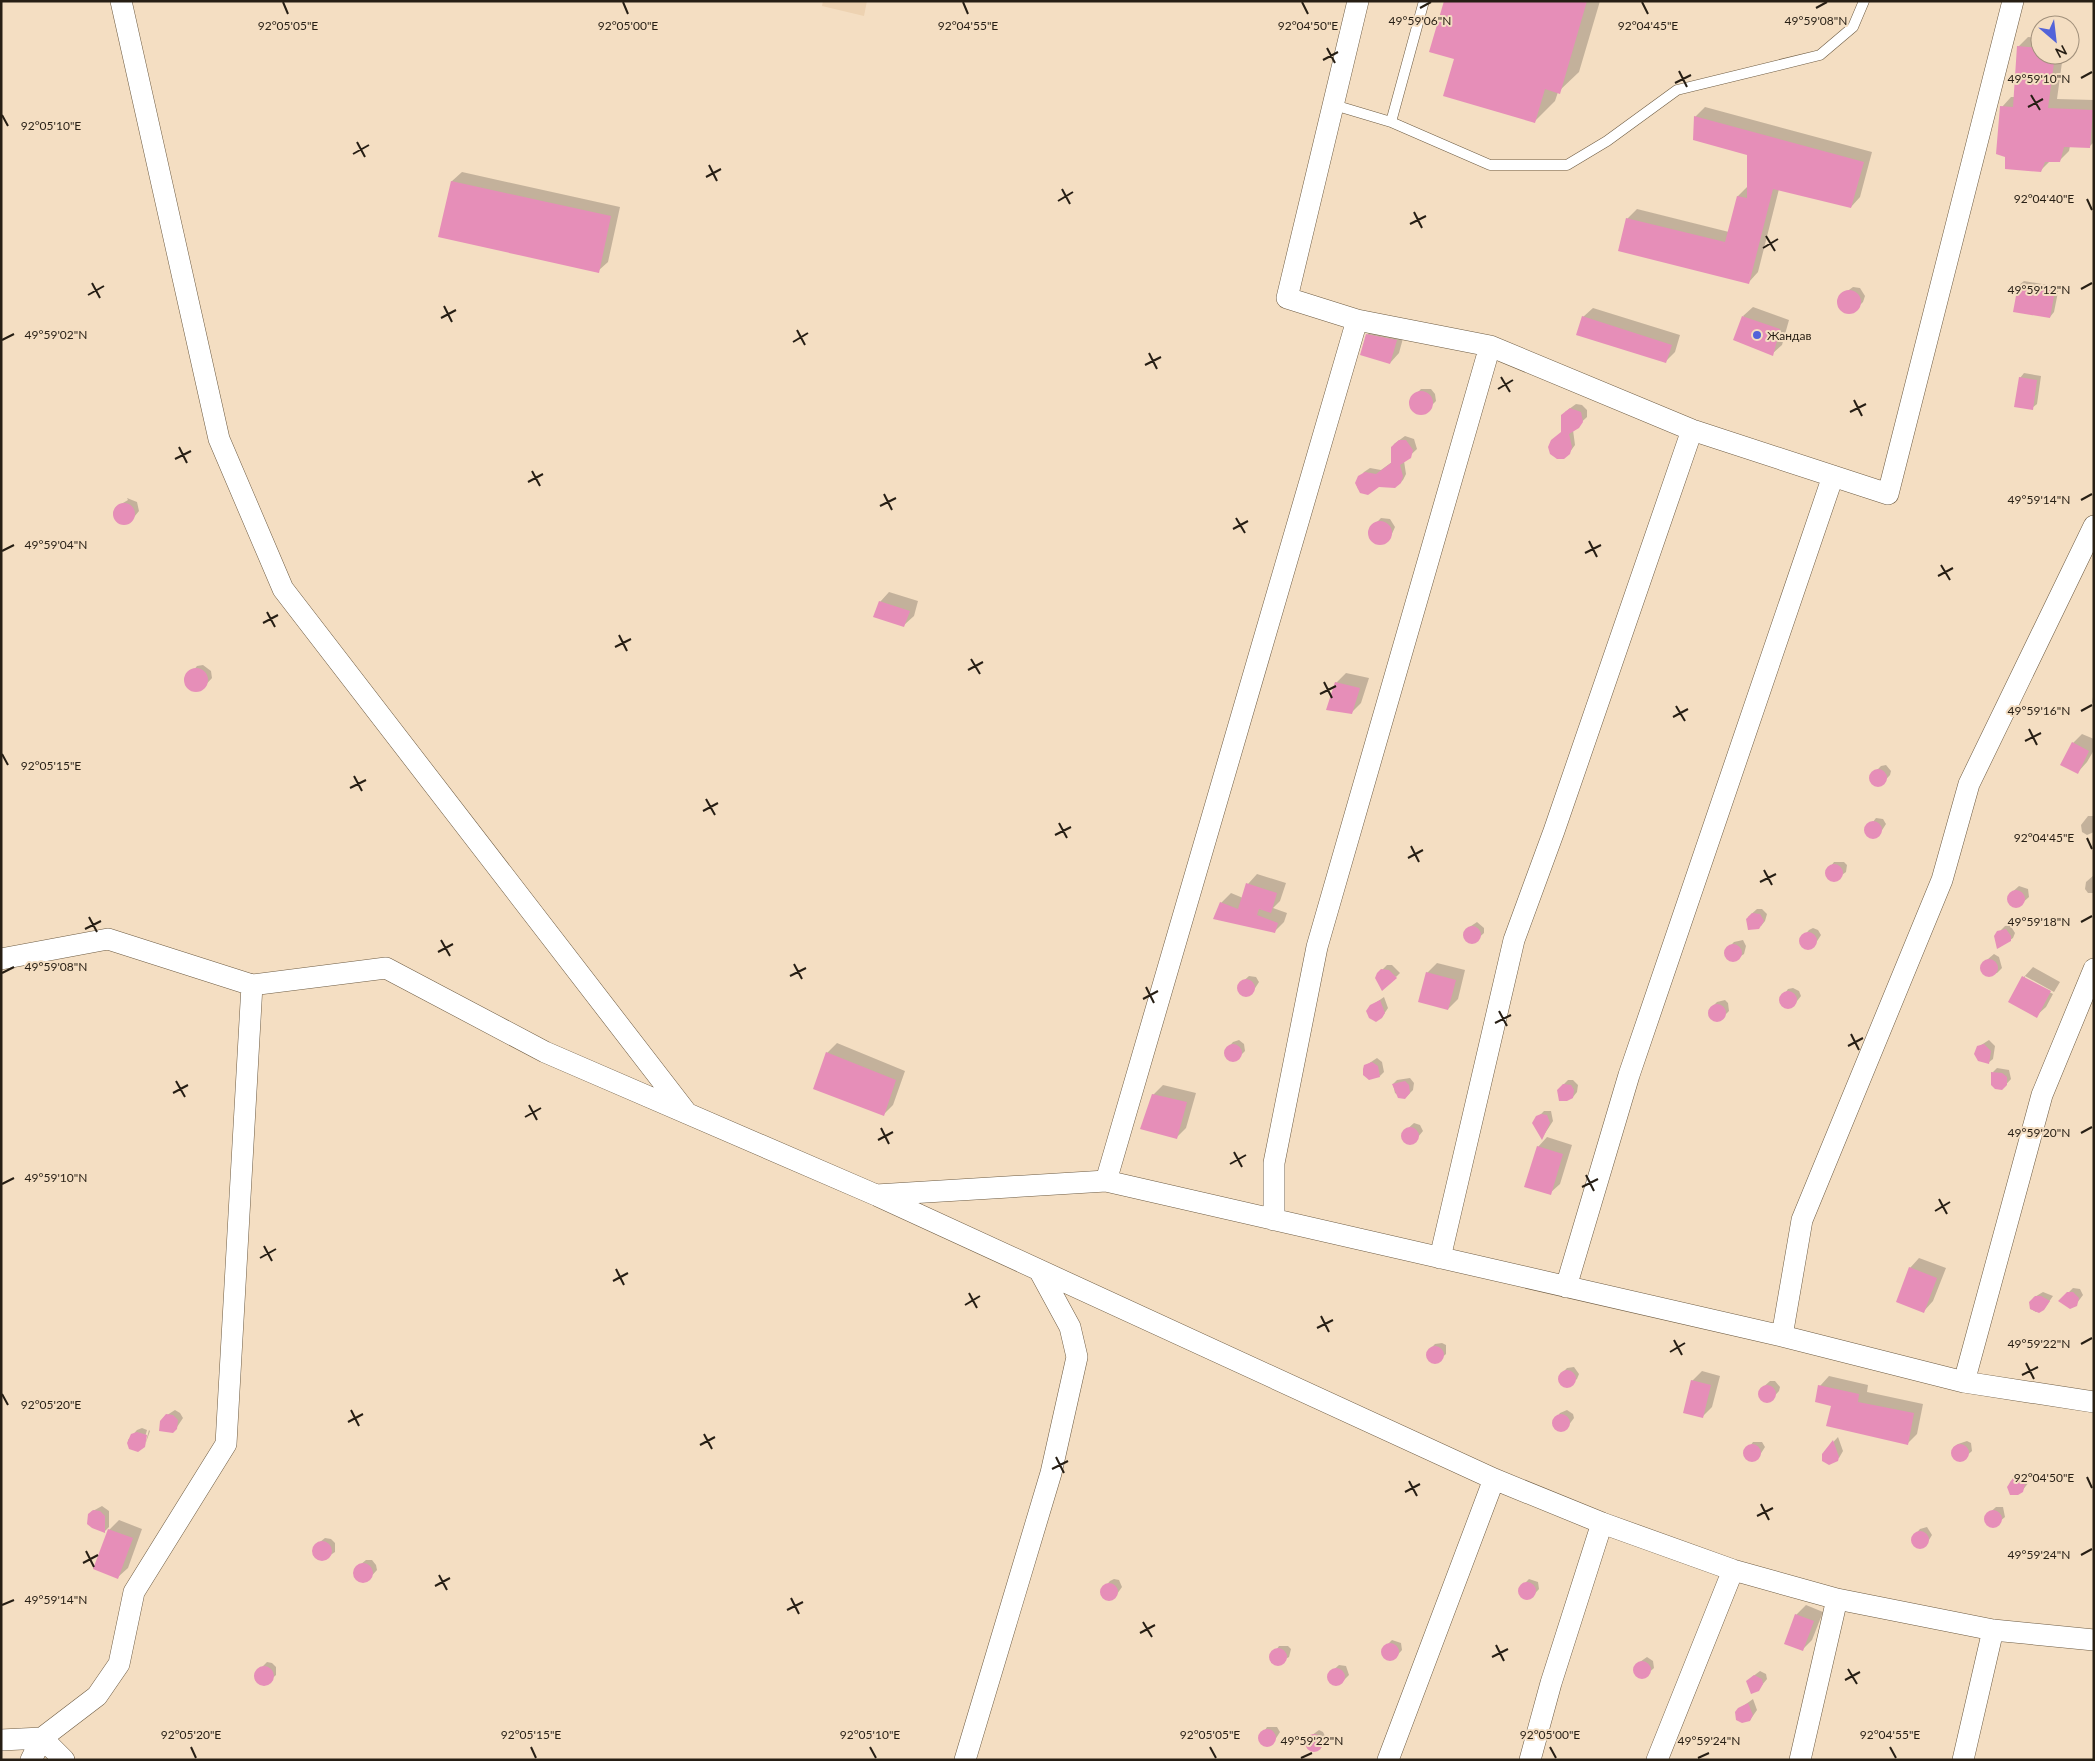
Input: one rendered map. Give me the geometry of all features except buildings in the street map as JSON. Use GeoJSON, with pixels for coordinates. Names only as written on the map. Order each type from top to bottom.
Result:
{"type":"FeatureCollection","features":[{"type":"Feature","properties":{"kind":"street"},"geometry":{"type":"LineString","coordinates":[[121,1],[219,439],[283,589],[688,1114]]}},
{"type":"Feature","properties":{"kind":"street"},"geometry":{"type":"LineString","coordinates":[[1358,1],[1288,298],[1357,320],[1490,346],[1692,430],[1888,494],[2013,1]]}},
{"type":"Feature","properties":{"kind":"street"},"geometry":{"type":"LineString","coordinates":[[1106,1181],[1357,320]]}},
{"type":"Feature","properties":{"kind":"street"},"geometry":{"type":"LineString","coordinates":[[1274,1220],[1274,1163],[1317,947],[1490,346]]}},
{"type":"Feature","properties":{"kind":"street"},"geometry":{"type":"LineString","coordinates":[[1440,1258],[1514,940],[1554,831],[1692,430]]}},
{"type":"Feature","properties":{"kind":"street"},"geometry":{"type":"LineString","coordinates":[[1566,1287],[1628,1075],[1833,476]]}},
{"type":"Feature","properties":{"kind":"street"},"geometry":{"type":"LineString","coordinates":[[1782,1336],[1802,1220],[1942,880],[1969,784],[2094,526]]}},
{"type":"Feature","properties":{"kind":"street"},"geometry":{"type":"LineString","coordinates":[[1,959],[108,939],[252,985],[386,968],[545,1052],[876,1195],[1494,1479],[1602,1523],[1733,1570],[1837,1599],[1993,1630],[2094,1640]]}},
{"type":"Feature","properties":{"kind":"street"},"geometry":{"type":"LineString","coordinates":[[1964,1382],[2042,1095],[2094,969]]}},
{"type":"Feature","properties":{"kind":"street"},"geometry":{"type":"LineString","coordinates":[[31,1760],[42,1738],[97,1696],[119,1664],[134,1592],[226,1444],[252,985]]}},
{"type":"Feature","properties":{"kind":"street"},"geometry":{"type":"LineString","coordinates":[[876,1195],[1106,1181],[1782,1336],[1964,1382],[2094,1402]]}},
{"type":"Feature","properties":{"kind":"street"},"geometry":{"type":"LineString","coordinates":[[964,1760],[1051,1473],[1077,1358],[1070,1327],[1039,1270]]}},
{"type":"Feature","properties":{"kind":"street"},"geometry":{"type":"LineString","coordinates":[[1388,1760],[1494,1479]]}},
{"type":"Feature","properties":{"kind":"street"},"geometry":{"type":"LineString","coordinates":[[1530,1760],[1551,1683],[1602,1523]]}},
{"type":"Feature","properties":{"kind":"street"},"geometry":{"type":"LineString","coordinates":[[1657,1760],[1733,1570]]}},
{"type":"Feature","properties":{"kind":"street"},"geometry":{"type":"LineString","coordinates":[[1800,1760],[1837,1599]]}},
{"type":"Feature","properties":{"kind":"street"},"geometry":{"type":"LineString","coordinates":[[1963,1760],[1993,1630]]}},
{"type":"Feature","properties":{"kind":"street"},"geometry":{"type":"LineString","coordinates":[[1,1740],[42,1738],[64,1760]]}},
{"type":"Feature","properties":{"kind":"lane"},"geometry":{"type":"LineString","coordinates":[[1391,122],[1424,1]]}},
{"type":"Feature","properties":{"kind":"lane"},"geometry":{"type":"LineString","coordinates":[[1334,105],[1391,122],[1490,165],[1567,165],[1608,141],[1677,90],[1820,55],[1853,27],[1864,1]]}},
{"type":"Feature","properties":{"kind":"shaded area"},"geometry":{"type":"Polygon","coordinates":[[[823,1],[867,1],[864,16],[822,6],[823,1]]]}},
{"type":"Feature","properties":{"kind":"place","name":"Жандав"},"geometry":{"type":"Point","coordinates":[1757,335]}}]}
